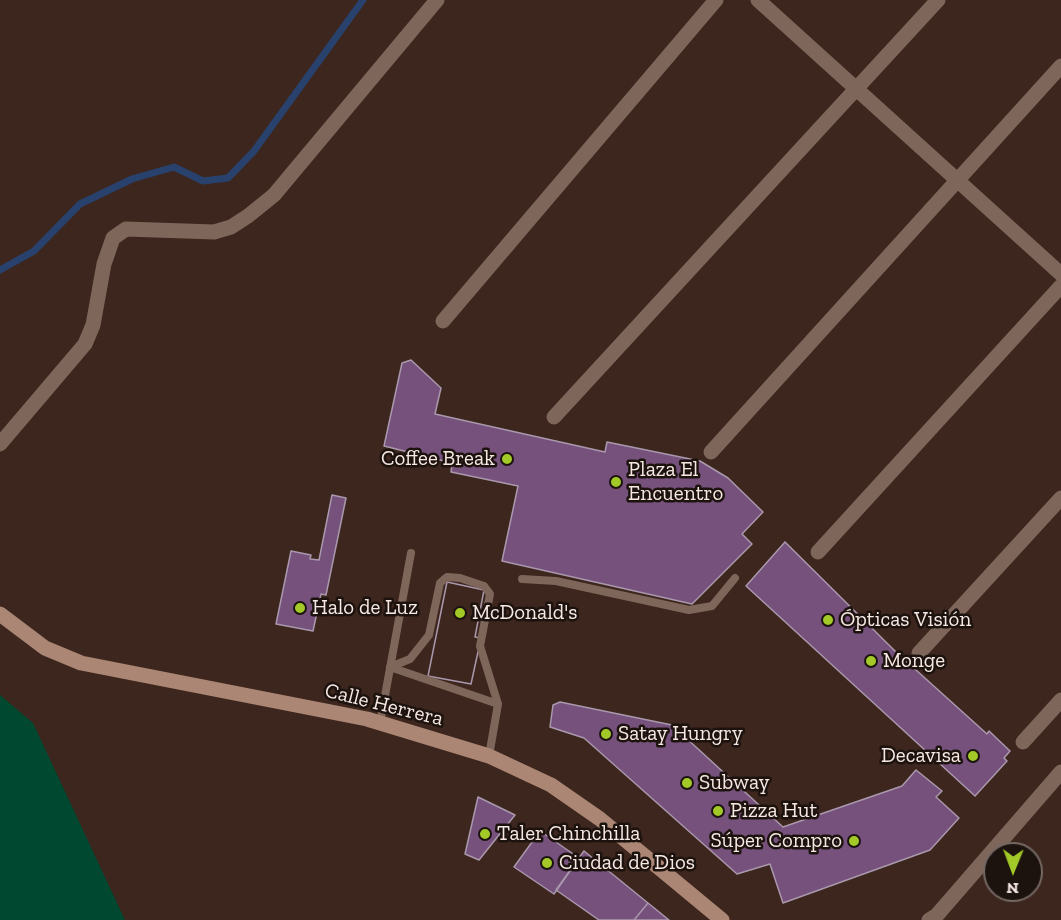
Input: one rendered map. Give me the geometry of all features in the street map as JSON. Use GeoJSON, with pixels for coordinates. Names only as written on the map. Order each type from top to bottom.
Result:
{"type":"FeatureCollection","features":[{"type":"Feature","properties":{"kind":"street"},"geometry":{"type":"LineString","coordinates":[[0,444],[85,344],[93,325],[104,264],[113,238],[126,229],[214,232],[231,227],[248,216],[274,195],[437,0]]}},
{"type":"Feature","properties":{"kind":"street"},"geometry":{"type":"LineString","coordinates":[[443,321],[716,0]]}},
{"type":"Feature","properties":{"kind":"street"},"geometry":{"type":"LineString","coordinates":[[758,0],[1061,274]]}},
{"type":"Feature","properties":{"kind":"street"},"geometry":{"type":"LineString","coordinates":[[554,417],[938,0]]}},
{"type":"Feature","properties":{"kind":"street"},"geometry":{"type":"LineString","coordinates":[[711,452],[1061,66]]}},
{"type":"Feature","properties":{"kind":"street"},"geometry":{"type":"LineString","coordinates":[[818,552],[1061,286]]}},
{"type":"Feature","properties":{"kind":"street"},"geometry":{"type":"LineString","coordinates":[[919,653],[1061,498]]}},
{"type":"Feature","properties":{"kind":"street","name":"Calle Herrera"},"geometry":{"type":"LineString","coordinates":[[0,614],[45,648],[81,663],[380,723],[489,756],[551,785],[600,819],[722,920]]}},
{"type":"Feature","properties":{"kind":"street"},"geometry":{"type":"LineString","coordinates":[[1023,742],[1061,700]]}},
{"type":"Feature","properties":{"kind":"street"},"geometry":{"type":"LineString","coordinates":[[929,920],[936,915],[1061,772]]}},
{"type":"Feature","properties":{"kind":"lane"},"geometry":{"type":"LineString","coordinates":[[380,723],[411,552]]}},
{"type":"Feature","properties":{"kind":"lane"},"geometry":{"type":"LineString","coordinates":[[390,667],[410,659],[429,635],[440,583],[447,578],[476,582],[484,586],[489,594],[480,646],[498,704],[489,756]]}},
{"type":"Feature","properties":{"kind":"lane"},"geometry":{"type":"LineString","coordinates":[[522,579],[556,581],[689,610],[712,606],[735,578]]}},
{"type":"Feature","properties":{"kind":"lane"},"geometry":{"type":"LineString","coordinates":[[390,667],[498,704]]}},
{"type":"Feature","properties":{"kind":"green space"},"geometry":{"type":"Polygon","coordinates":[[[0,695],[33,723],[125,920],[0,920],[0,695]]]}},
{"type":"Feature","properties":{"kind":"building","name":"Plaza El Encuentro"},"geometry":{"type":"Polygon","coordinates":[[[411,360],[441,388],[435,414],[605,452],[607,442],[700,461],[728,478],[763,512],[742,534],[752,544],[692,604],[502,561],[518,486],[451,472],[452,463],[384,446],[402,363],[411,360]]]}},
{"type":"Feature","properties":{"kind":"building"},"geometry":{"type":"Polygon","coordinates":[[[332,495],[346,498],[326,595],[321,594],[313,631],[276,624],[291,551],[311,555],[310,559],[319,560],[332,495]]]}},
{"type":"Feature","properties":{"kind":"building"},"geometry":{"type":"Polygon","coordinates":[[[785,542],[896,652],[987,734],[989,731],[1010,751],[1004,758],[1007,761],[975,796],[746,586],[785,542]]]}},
{"type":"Feature","properties":{"kind":"building","name":"McDonald's"},"geometry":{"type":"Polygon","coordinates":[[[447,582],[484,590],[475,637],[481,638],[471,684],[428,676],[447,582]]]}},
{"type":"Feature","properties":{"kind":"building","name":"McDonald's"},"geometry":{"type":"Polygon","coordinates":[[[447,582],[484,590],[475,637],[481,638],[471,684],[428,676],[447,582]]]}},
{"type":"Feature","properties":{"kind":"building"},"geometry":{"type":"Polygon","coordinates":[[[560,702],[672,725],[783,827],[902,786],[916,770],[942,791],[936,797],[959,818],[930,850],[783,903],[770,864],[737,874],[584,738],[550,727],[553,705],[560,702]]]}},
{"type":"Feature","properties":{"kind":"building","name":"Taler Chinchilla"},"geometry":{"type":"Polygon","coordinates":[[[478,797],[515,815],[479,860],[465,854],[478,797]]]}},
{"type":"Feature","properties":{"kind":"building","name":"Ciudad de Dios"},"geometry":{"type":"Polygon","coordinates":[[[540,831],[579,858],[554,894],[514,867],[540,831]]]}},
{"type":"Feature","properties":{"kind":"building"},"geometry":{"type":"Polygon","coordinates":[[[584,851],[648,903],[634,920],[599,920],[556,890],[584,851]]]}},
{"type":"Feature","properties":{"kind":"building"},"geometry":{"type":"Polygon","coordinates":[[[648,903],[669,920],[634,920],[648,903]]]}},
{"type":"Feature","properties":{"kind":"waterway"},"geometry":{"type":"LineString","coordinates":[[0,270],[34,251],[80,204],[132,179],[174,167],[203,181],[228,178],[254,151],[363,0]]}},
{"type":"Feature","properties":{"kind":"place","name":"Coffee Break"},"geometry":{"type":"Point","coordinates":[507,459]}},
{"type":"Feature","properties":{"kind":"place","name":"Plaza El Encuentro"},"geometry":{"type":"Point","coordinates":[616,482]}},
{"type":"Feature","properties":{"kind":"place","name":"Halo de Luz"},"geometry":{"type":"Point","coordinates":[300,608]}},
{"type":"Feature","properties":{"kind":"place","name":"McDonald's"},"geometry":{"type":"Point","coordinates":[460,613]}},
{"type":"Feature","properties":{"kind":"place","name":"Ópticas Visión"},"geometry":{"type":"Point","coordinates":[828,620]}},
{"type":"Feature","properties":{"kind":"place","name":"Monge"},"geometry":{"type":"Point","coordinates":[871,661]}},
{"type":"Feature","properties":{"kind":"place","name":"Satay Hungry"},"geometry":{"type":"Point","coordinates":[606,734]}},
{"type":"Feature","properties":{"kind":"place","name":"Decavisa"},"geometry":{"type":"Point","coordinates":[973,756]}},
{"type":"Feature","properties":{"kind":"place","name":"Subway"},"geometry":{"type":"Point","coordinates":[687,783]}},
{"type":"Feature","properties":{"kind":"place","name":"Pizza Hut"},"geometry":{"type":"Point","coordinates":[718,811]}},
{"type":"Feature","properties":{"kind":"place","name":"Taler Chinchilla"},"geometry":{"type":"Point","coordinates":[485,834]}},
{"type":"Feature","properties":{"kind":"place","name":"Súper Compro"},"geometry":{"type":"Point","coordinates":[854,841]}},
{"type":"Feature","properties":{"kind":"place","name":"Ciudad de Dios"},"geometry":{"type":"Point","coordinates":[547,863]}}]}
